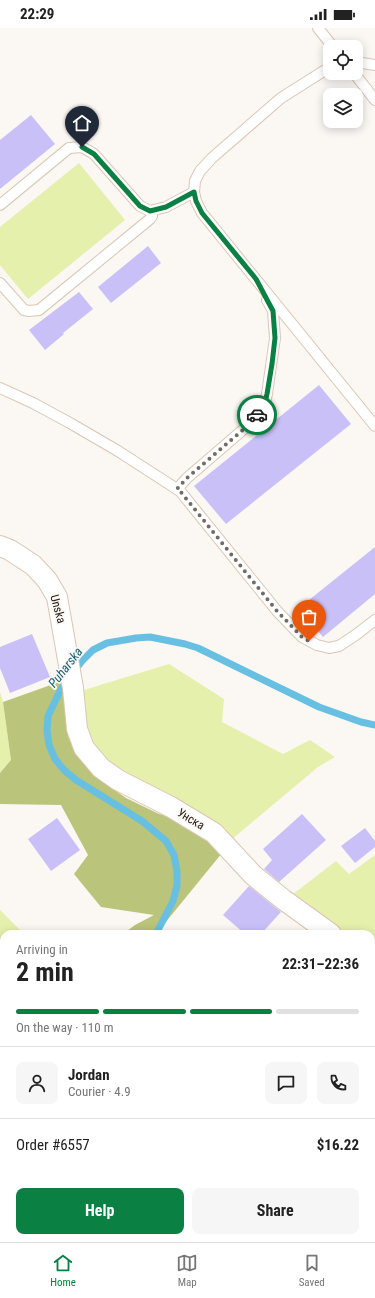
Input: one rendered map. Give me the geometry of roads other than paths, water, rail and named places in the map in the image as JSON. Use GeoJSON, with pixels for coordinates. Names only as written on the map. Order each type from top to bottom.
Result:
{"type":"FeatureCollection","features":[{"type":"Feature","properties":{"kind":"street","name":"Unska"},"geometry":{"type":"LineString","coordinates":[[0,546],[10,550],[33,566],[48,580],[57,597],[74,697]]}},
{"type":"Feature","properties":{"kind":"street","name":"Унска"},"geometry":{"type":"LineString","coordinates":[[74,697],[77,729],[79,735],[84,748],[101,768],[118,780],[171,807],[214,834],[253,875],[325,930]]}},
{"type":"Feature","properties":{"kind":"lane"},"geometry":{"type":"LineString","coordinates":[[318,28],[327,40]]}},
{"type":"Feature","properties":{"kind":"lane"},"geometry":{"type":"LineString","coordinates":[[363,63],[375,65]]}},
{"type":"Feature","properties":{"kind":"lane"},"geometry":{"type":"LineString","coordinates":[[323,71],[281,98],[212,158],[200,171],[195,181],[194,192],[196,201],[202,213],[375,426]]}},
{"type":"Feature","properties":{"kind":"lane"},"geometry":{"type":"LineString","coordinates":[[359,80],[375,100]]}},
{"type":"Feature","properties":{"kind":"lane"},"geometry":{"type":"LineString","coordinates":[[0,205],[69,148],[82,147],[94,154],[140,206],[150,211],[166,207],[194,192]]}},
{"type":"Feature","properties":{"kind":"lane"},"geometry":{"type":"LineString","coordinates":[[0,283],[24,310],[40,310],[150,219],[152,216],[150,211]]}},
{"type":"Feature","properties":{"kind":"lane"},"geometry":{"type":"LineString","coordinates":[[177,489],[187,478],[252,422],[264,406],[274,345],[274,318],[273,311],[256,279]]}},
{"type":"Feature","properties":{"kind":"lane"},"geometry":{"type":"LineString","coordinates":[[0,388],[33,403],[70,423],[118,451],[180,491],[277,611],[302,637],[317,645],[328,648],[339,646],[375,620]]}},
{"type":"Feature","properties":{"kind":"waterway","name":"Puharska"},"geometry":{"type":"LineString","coordinates":[[158,930],[173,901],[177,886],[177,871],[174,855],[166,841],[142,821],[76,780],[64,770],[55,759],[49,745],[47,731],[48,716],[61,689],[82,661],[93,650],[107,643],[150,637],[185,644],[198,648],[319,707],[361,722],[375,725]]}}]}
